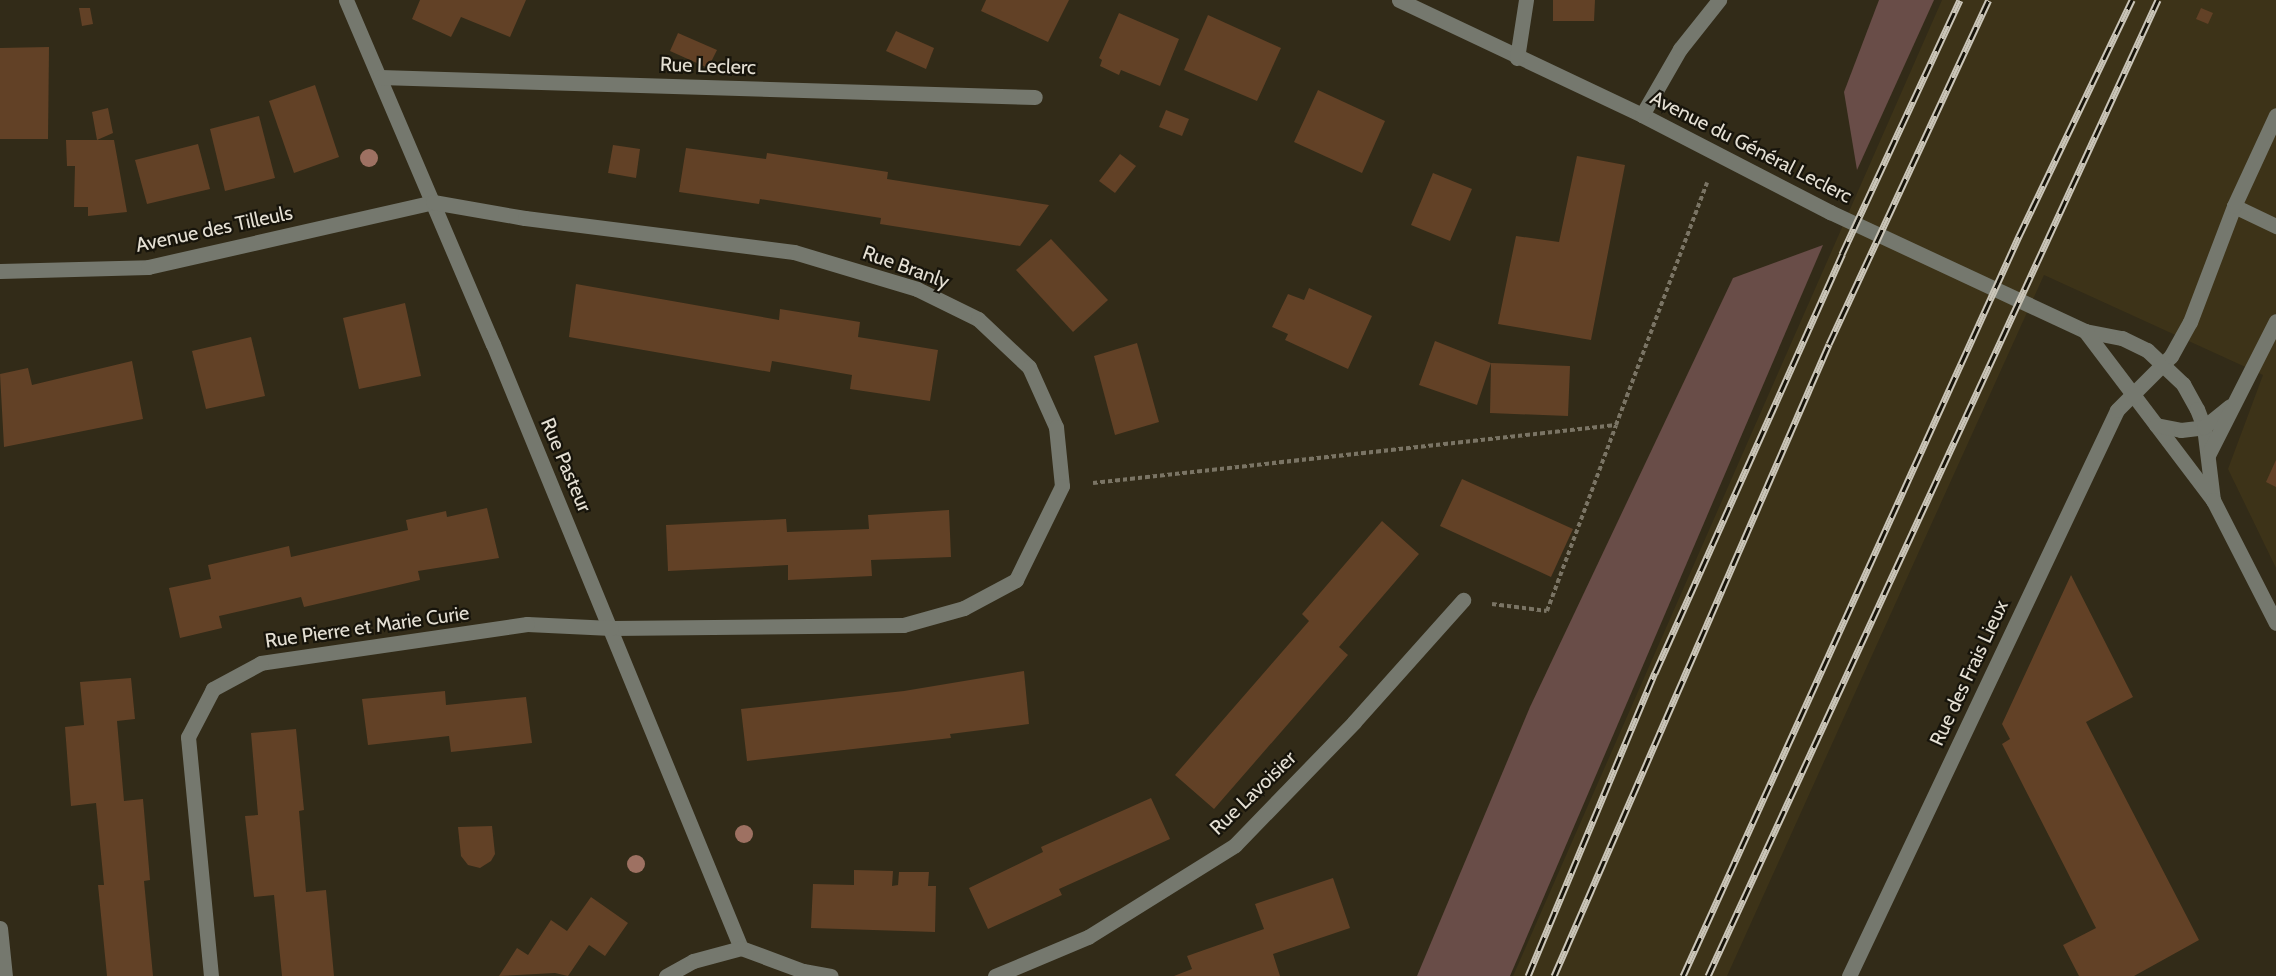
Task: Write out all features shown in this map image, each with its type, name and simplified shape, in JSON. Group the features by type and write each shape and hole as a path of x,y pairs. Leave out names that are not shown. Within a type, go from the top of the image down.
{"street":[{"name":"Rue Pasteur","path":"346,0 434,202 741,948"},
{"name":"Avenue du Général Leclerc","path":"1399,0 1517,58 1642,115 1830,212 2085,331"},
{"path":"1517,58 1526,0"},
{"path":"1642,115 1680,49 1719,0"},
{"name":"Rue Leclerc","path":"380,77 1035,97"},
{"name":"Rue des Frais Lieux","path":"1849,976 2117,410 2180,345 2234,206 2276,115"},
{"name":"Avenue des Tilleuls","path":"0,271 147,267 434,202"},
{"name":"Rue Branly","path":"434,202 525,218 794,252 916,289 978,320 1029,368 1056,427 1062,486"},
{"path":"2234,206 2276,226"},
{"path":"2207,456 2276,321"},
{"path":"2085,331 2122,338 2163,363 2183,384 2204,427 2213,500"},
{"path":"2085,331 2213,500 2276,623"},
{"path":"2156,425 2181,430 2204,427 2237,400"},
{"path":"611,628 903,625 964,608 1016,580 1062,486"},
{"name":"Rue Lavoisier","path":"995,976 1032,970 1235,845 1354,722 1463,600"},
{"name":"Rue Pierre et Marie Curie","path":"210,976 189,738 213,690 261,663 527,624 611,628"},
{"path":"0,928 5,976"},
{"path":"666,976 693,961 741,948 803,971 831,976"}],"path":[{"path":"1463,600 1547,611 1720,155"},
{"path":"1062,486 1616,425"}],"shaded area":[{"path":"1879,0 1934,0 1857,170 1844,92"},
{"path":"1942,0 2276,0 2276,568 2228,469 2263,375 2044,275 1727,976 1513,976"},
{"path":"1823,245 1510,976 1417,976 1530,707 1733,278"}],"building":[{"path":"420,0 526,0 510,37 461,17 451,37 412,19"},
{"path":"986,0 1069,0 1048,42 981,11"},
{"path":"1553,0 1595,0 1594,21 1553,21"},
{"path":"79,8 90,8 93,24 82,26"},
{"path":"2201,8 2213,13 2208,24 2196,19"},
{"path":"1119,13 1179,39 1160,86 1121,70 1119,75 1100,66 1102,60 1099,58"},
{"path":"1208,15 1281,48 1257,101 1184,70"},
{"path":"896,31 934,48 926,69 886,51"},
{"path":"678,33 717,50 708,68 670,51"},
{"path":"49,47 48,139 0,139 0,48"},
{"path":"315,85 339,157 294,173 269,101"},
{"path":"1318,90 1385,121 1362,173 1294,142"},
{"path":"108,108 113,133 97,140 92,112"},
{"path":"1166,110 1189,119 1182,136 1159,127"},
{"path":"259,116 275,178 225,191 210,129"},
{"path":"66,140 114,140 127,212 88,216 88,207 74,207 75,166 67,166"},
{"path":"198,144 210,189 147,204 135,160"},
{"path":"613,145 640,149 636,178 608,173"},
{"path":"686,148 766,159 767,153 806,159 888,172 887,179 1049,205 1020,246 880,224 881,218 760,199 759,204 679,192"},
{"path":"1120,154 1136,166 1115,193 1099,181"},
{"path":"1577,156 1625,165 1591,340 1498,324 1516,236 1559,242"},
{"path":"1433,173 1472,189 1450,241 1411,225"},
{"path":"1051,239 1108,300 1073,332 1016,270"},
{"path":"576,284 779,320 780,309 860,322 858,337 938,350 930,401 850,389 852,375 772,361 770,372 569,337"},
{"path":"1309,288 1372,316 1348,369 1285,340 1288,334 1272,327 1288,294 1304,300"},
{"path":"405,303 421,376 359,389 343,318"},
{"path":"251,337 265,396 206,409 192,351"},
{"path":"1435,341 1491,363 1477,405 1419,385"},
{"path":"1137,343 1159,422 1115,435 1094,356"},
{"path":"132,361 143,419 4,447 0,374 28,368 32,385"},
{"path":"1491,363 1570,366 1568,416 1490,413"},
{"path":"2276,460 2276,487 2266,482"},
{"path":"1462,479 1573,529 1551,577 1440,526"},
{"path":"487,508 499,558 418,571 420,580 304,607 301,597 219,616 222,628 180,638 169,588 211,579 208,565 289,546 291,557 408,530 406,520 446,511 447,517"},
{"path":"949,510 951,557 871,560 872,576 788,580 788,565 668,571 666,525 786,519 787,532 869,529 868,515"},
{"path":"1382,521 1419,554 1339,647 1348,655 1214,809 1175,775 1309,621 1302,614"},
{"path":"2071,575 2133,697 2086,722 2199,940 2134,976 2079,976 2063,945 2096,928 2002,744 2010,739 2002,724"},
{"path":"1024,671 1029,724 950,734 951,738 747,761 741,709 904,691"},
{"path":"131,678 135,719 117,721 124,801 143,799 150,880 144,881 153,976 107,976 98,885 104,885 96,803 71,806 65,727 84,725 80,682"},
{"path":"445,691 446,705 526,697 532,743 451,752 449,736 368,745 362,699"},
{"path":"296,729 304,810 299,811 306,892 326,890 334,976 282,976 274,895 254,897 245,816 258,815 251,733"},
{"path":"1151,798 1170,839 1059,889 1062,895 988,929 969,888 1043,852 1041,847"},
{"path":"492,826 495,854 491,861 480,868 468,865 461,856 458,827"},
{"path":"854,870 893,871 892,886 898,885 899,872 929,872 928,886 936,886 935,932 811,928 813,884 854,885"},
{"path":"1333,878 1350,928 1273,954 1280,976 1174,976 1192,969 1187,956 1264,929 1255,904"},
{"path":"591,897 628,923 605,956 589,945 568,976 555,973 499,976 517,948 528,955 551,920 567,931"}],"railway":[{"path":"1528,976 1655,673 1842,254 1960,0"},
{"path":"1554,976 1829,344 1989,0"},
{"path":"1683,976 2019,236 2132,0"},
{"path":"1708,976 2158,0"}]}
